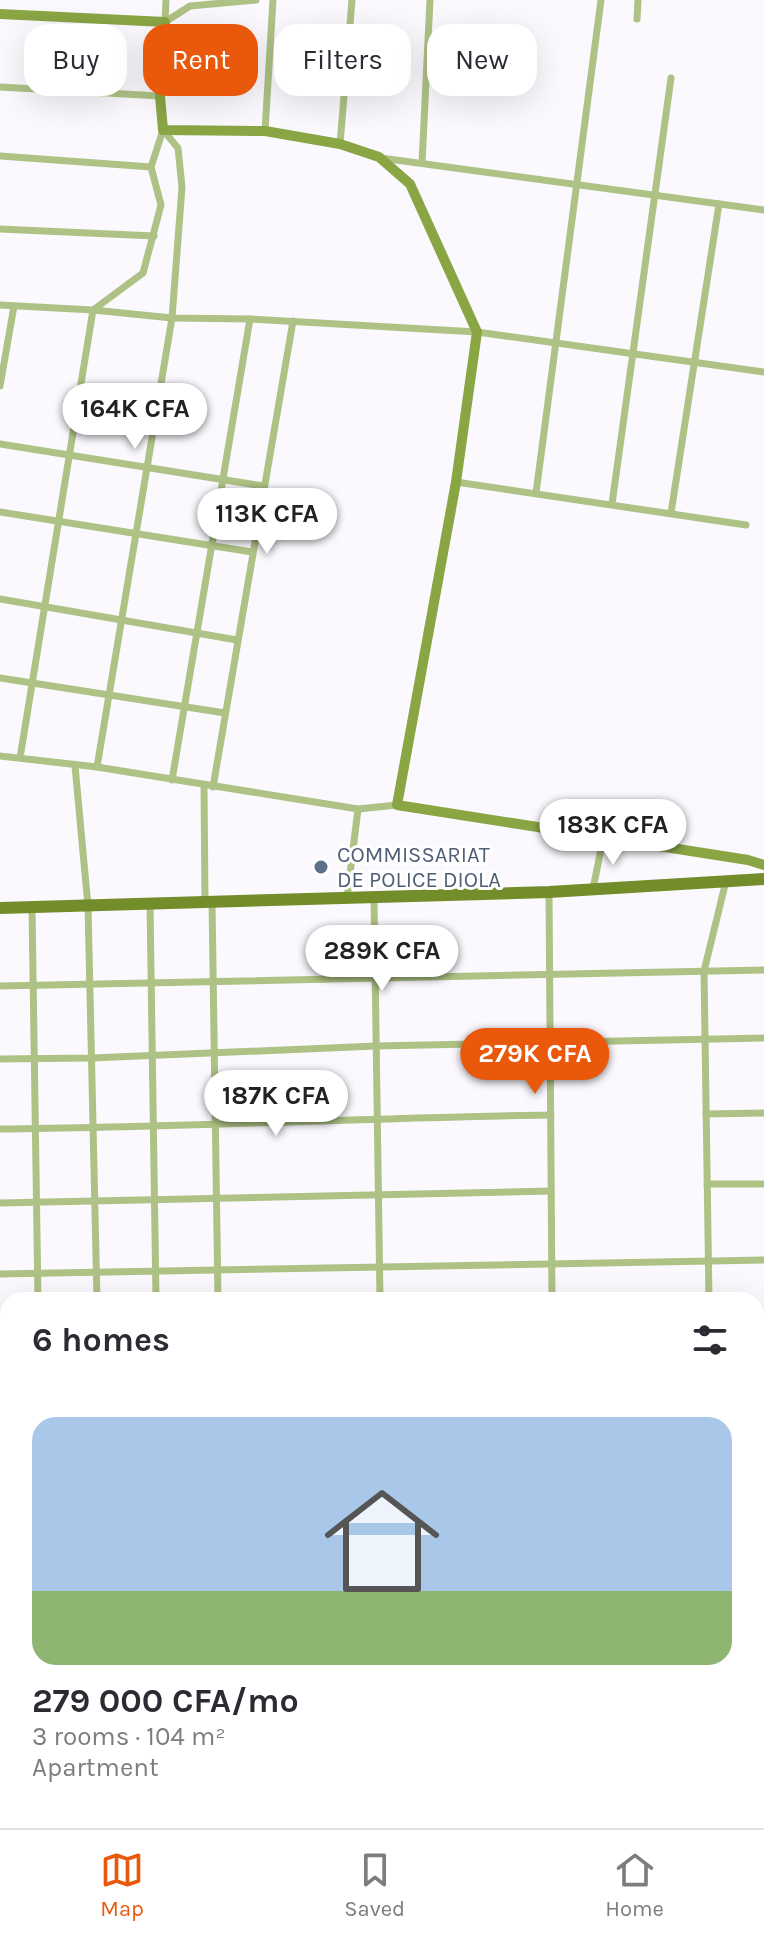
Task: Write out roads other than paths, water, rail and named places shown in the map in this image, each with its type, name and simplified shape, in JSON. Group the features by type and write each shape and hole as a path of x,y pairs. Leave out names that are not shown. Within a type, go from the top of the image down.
{"main road":[{"path":"0,908 549,892 764,879"}],"street":[{"path":"165,22 166,0"},
{"path":"0,14 165,22 190,6 256,0"},
{"path":"265,131 273,0"},
{"path":"340,144 352,0"},
{"path":"422,163 430,0"},
{"path":"536,493 601,0"},
{"path":"637,19 638,0"},
{"path":"612,504 671,78"},
{"path":"0,87 143,95"},
{"path":"20,758 93,310 143,273 161,205 151,167 163,130 160,96"},
{"path":"163,130 265,131 340,144 379,157 764,210"},
{"path":"97,767 172,318 182,187 178,148 163,130"},
{"path":"0,156 151,167"},
{"path":"379,157 410,184 477,332 456,482 397,805"},
{"path":"671,513 719,204"},
{"path":"0,229 154,236"},
{"path":"0,305 172,318 250,319 477,332 764,372"},
{"path":"0,386 14,306"},
{"path":"172,780 250,319"},
{"path":"218,1292 217,1124 208,902 208,786 225,713 293,321"},
{"path":"0,444 263,486"},
{"path":"456,482 746,525"},
{"path":"0,512 252,552"},
{"path":"0,599 237,640"},
{"path":"0,678 225,713"},
{"path":"0,766 0,756 97,767 358,809 397,805 764,865"},
{"path":"75,766 88,906 97,1292"},
{"path":"347,898 358,809"},
{"path":"593,889 603,839"},
{"path":"709,1292 704,971 726,881"},
{"path":"549,892 552,1292"},
{"path":"374,898 380,1292"},
{"path":"150,904 156,1292"},
{"path":"32,909 38,1292"},
{"path":"0,986 764,970"},
{"path":"0,1059 376,1046 764,1038"},
{"path":"706,1114 764,1113"},
{"path":"0,1129 154,1128 377,1118 551,1115"},
{"path":"707,1184 764,1184"},
{"path":"0,1203 551,1191"},
{"path":"0,1274 764,1260"}],"place":[{"name":"COMMISSARIAT DE POLICE DIOLA","path":"321,867"}]}
